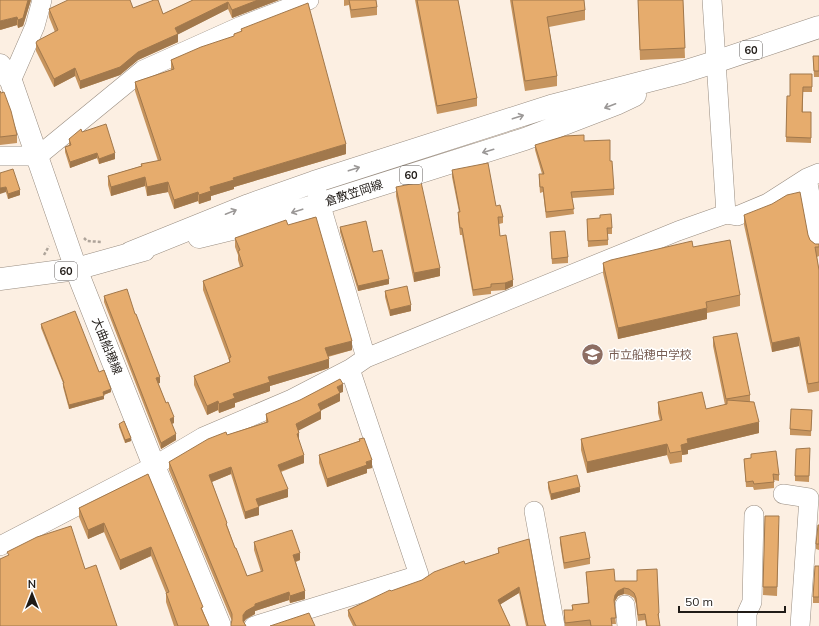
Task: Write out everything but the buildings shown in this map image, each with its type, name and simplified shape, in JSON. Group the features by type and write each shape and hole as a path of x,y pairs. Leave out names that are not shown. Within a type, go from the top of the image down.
{"main road":[{"name":"倉敷笠岡線","path":"130,253 249,205 314,182 551,106 684,72 819,27"},
{"name":"倉敷笠岡線","path":"0,279 76,269 130,253 269,220 525,139 616,104 684,72"},
{"name":"大曲船穂線","path":"5,73 38,156 76,269 154,466 220,626"}],"street":[{"path":"5,73 35,26 42,0"},
{"path":"0,156 38,156 142,70 241,26 309,0"},
{"path":"712,0 726,214"},
{"path":"0,546 154,466 203,437 292,399 350,369 366,358 678,231 726,214 737,216 762,206 813,176 819,243"},
{"path":"314,182 366,358"},
{"path":"254,626 419,575 350,369"},
{"path":"783,494 809,498 800,626"},
{"path":"534,510 555,626"},
{"path":"747,626 747,613 752,602 754,515"},
{"path":"625,605 627,626"}],"place":[{"name":"市立船穂中学校","path":"593,355"}]}
